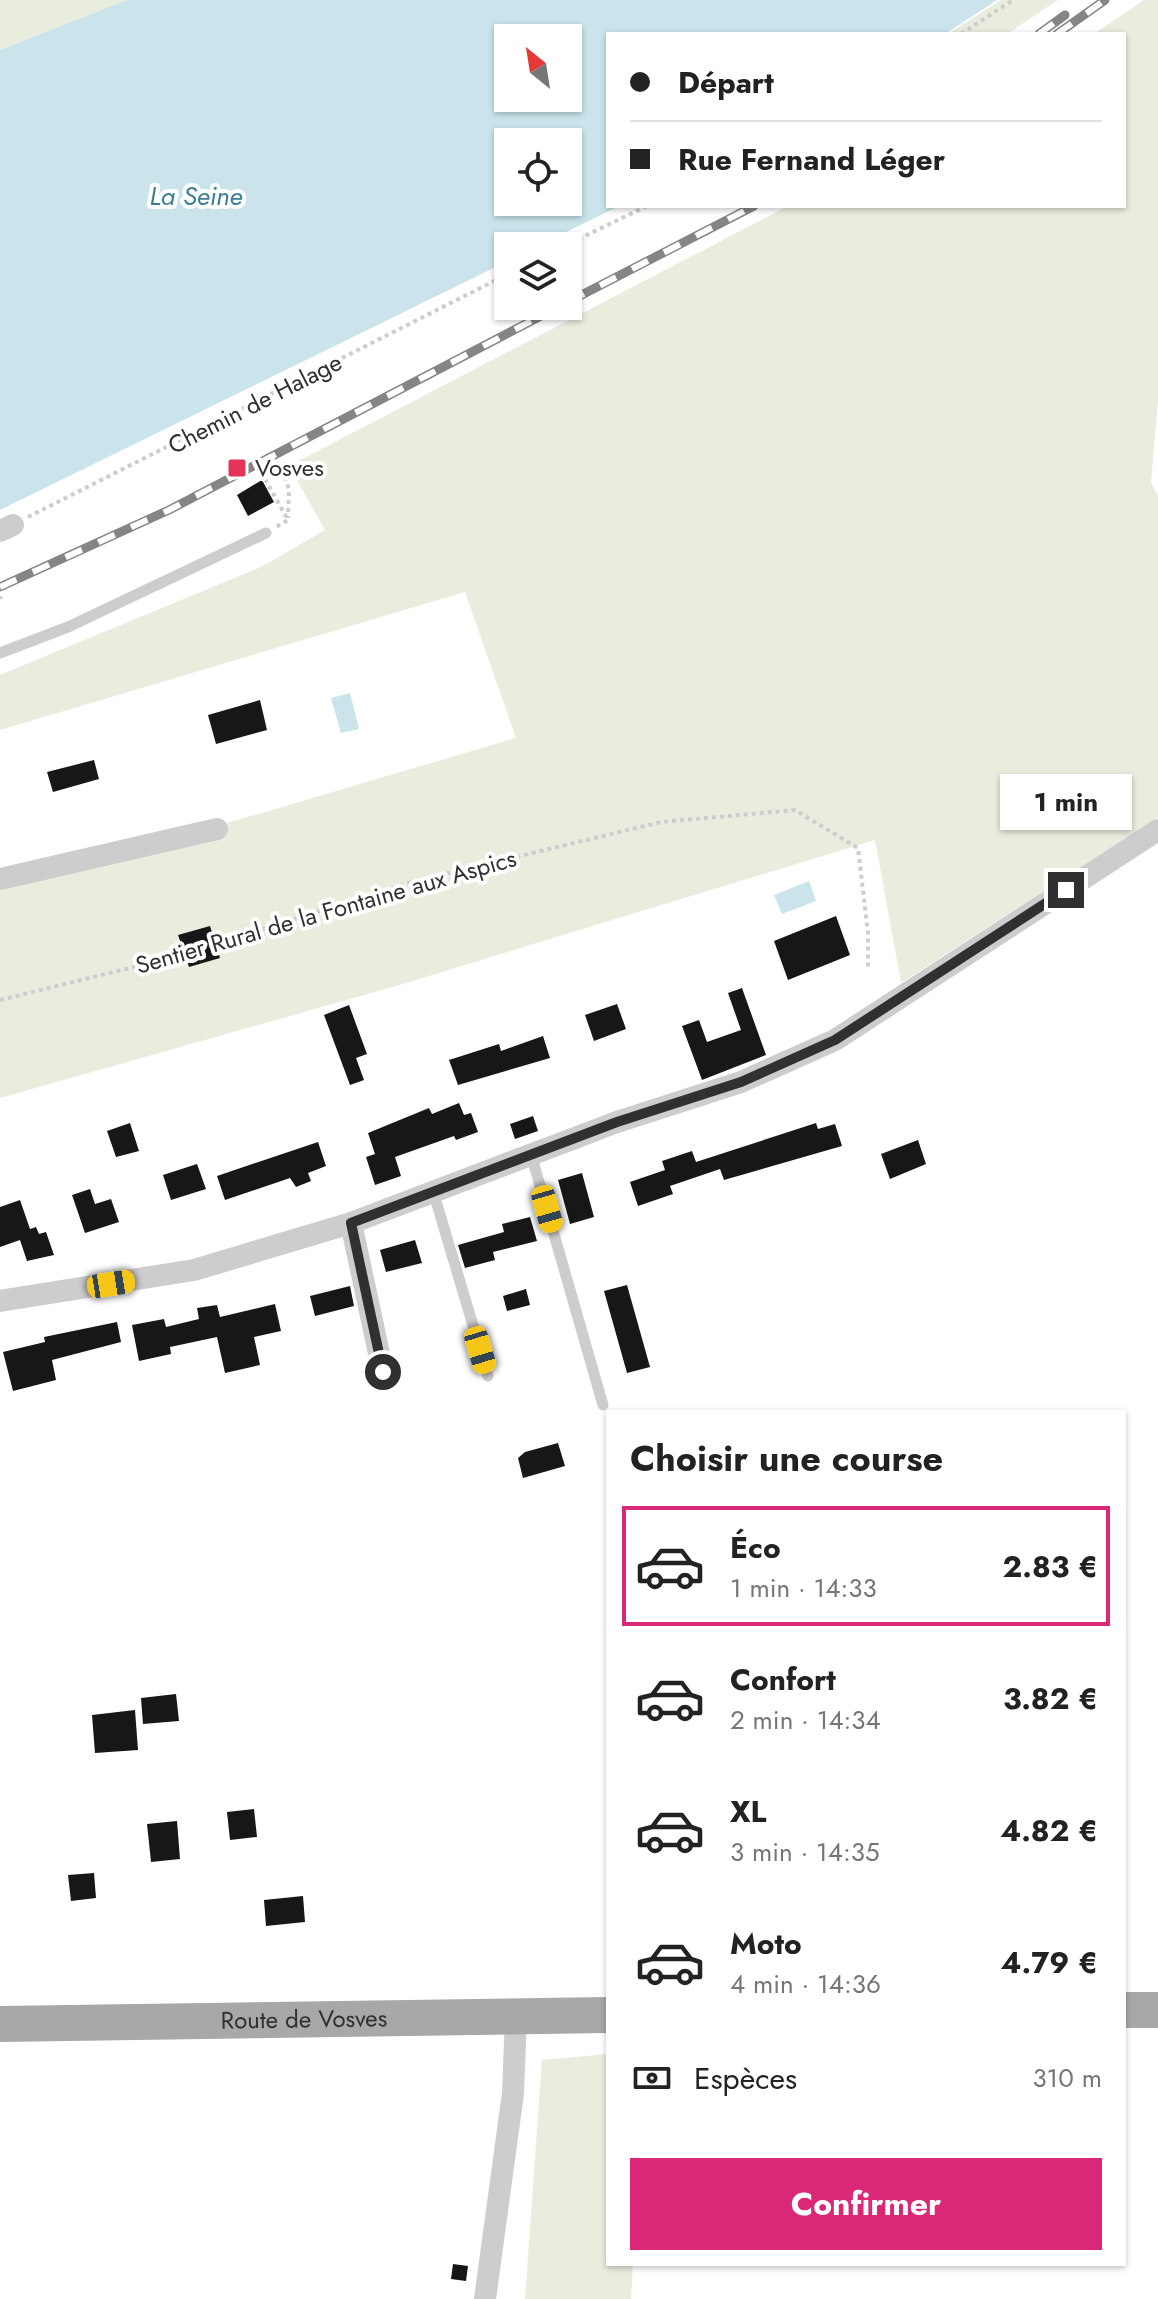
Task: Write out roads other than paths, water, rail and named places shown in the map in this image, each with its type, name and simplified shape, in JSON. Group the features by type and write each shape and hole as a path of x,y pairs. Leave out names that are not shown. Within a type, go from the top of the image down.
{"main road":[{"path":"1126,2010 1158,2010"},
{"name":"Route de Vosves","path":"0,2024 606,2015"}],"street":[{"path":"0,879 217,829"},
{"path":"0,1301 194,1270 351,1223 531,1153 741,1082 835,1040 1158,830"},
{"path":"351,1223 383,1372"},
{"path":"485,2299 513,2093 516,2017"}],"lane":[{"path":"0,653 68,627 266,533"},
{"path":"531,1153 603,1405"},
{"path":"433,1191 488,1376"}],"water":[{"name":"La Seine","path":"127,0 997,0 948,32 606,32 606,208 615,208 566,232 494,232 494,268 0,510 0,50"},
{"path":"350,693 359,729 341,733 331,698"},
{"path":"809,881 816,901 782,914 774,895"}],"railway":[{"path":"1060,32 1105,0"},
{"path":"1042,32 1065,15"},
{"path":"582,295 750,208"},
{"path":"0,587 169,510 533,320"}],"place":[{"name":"Vosves","path":"237,468"}]}
